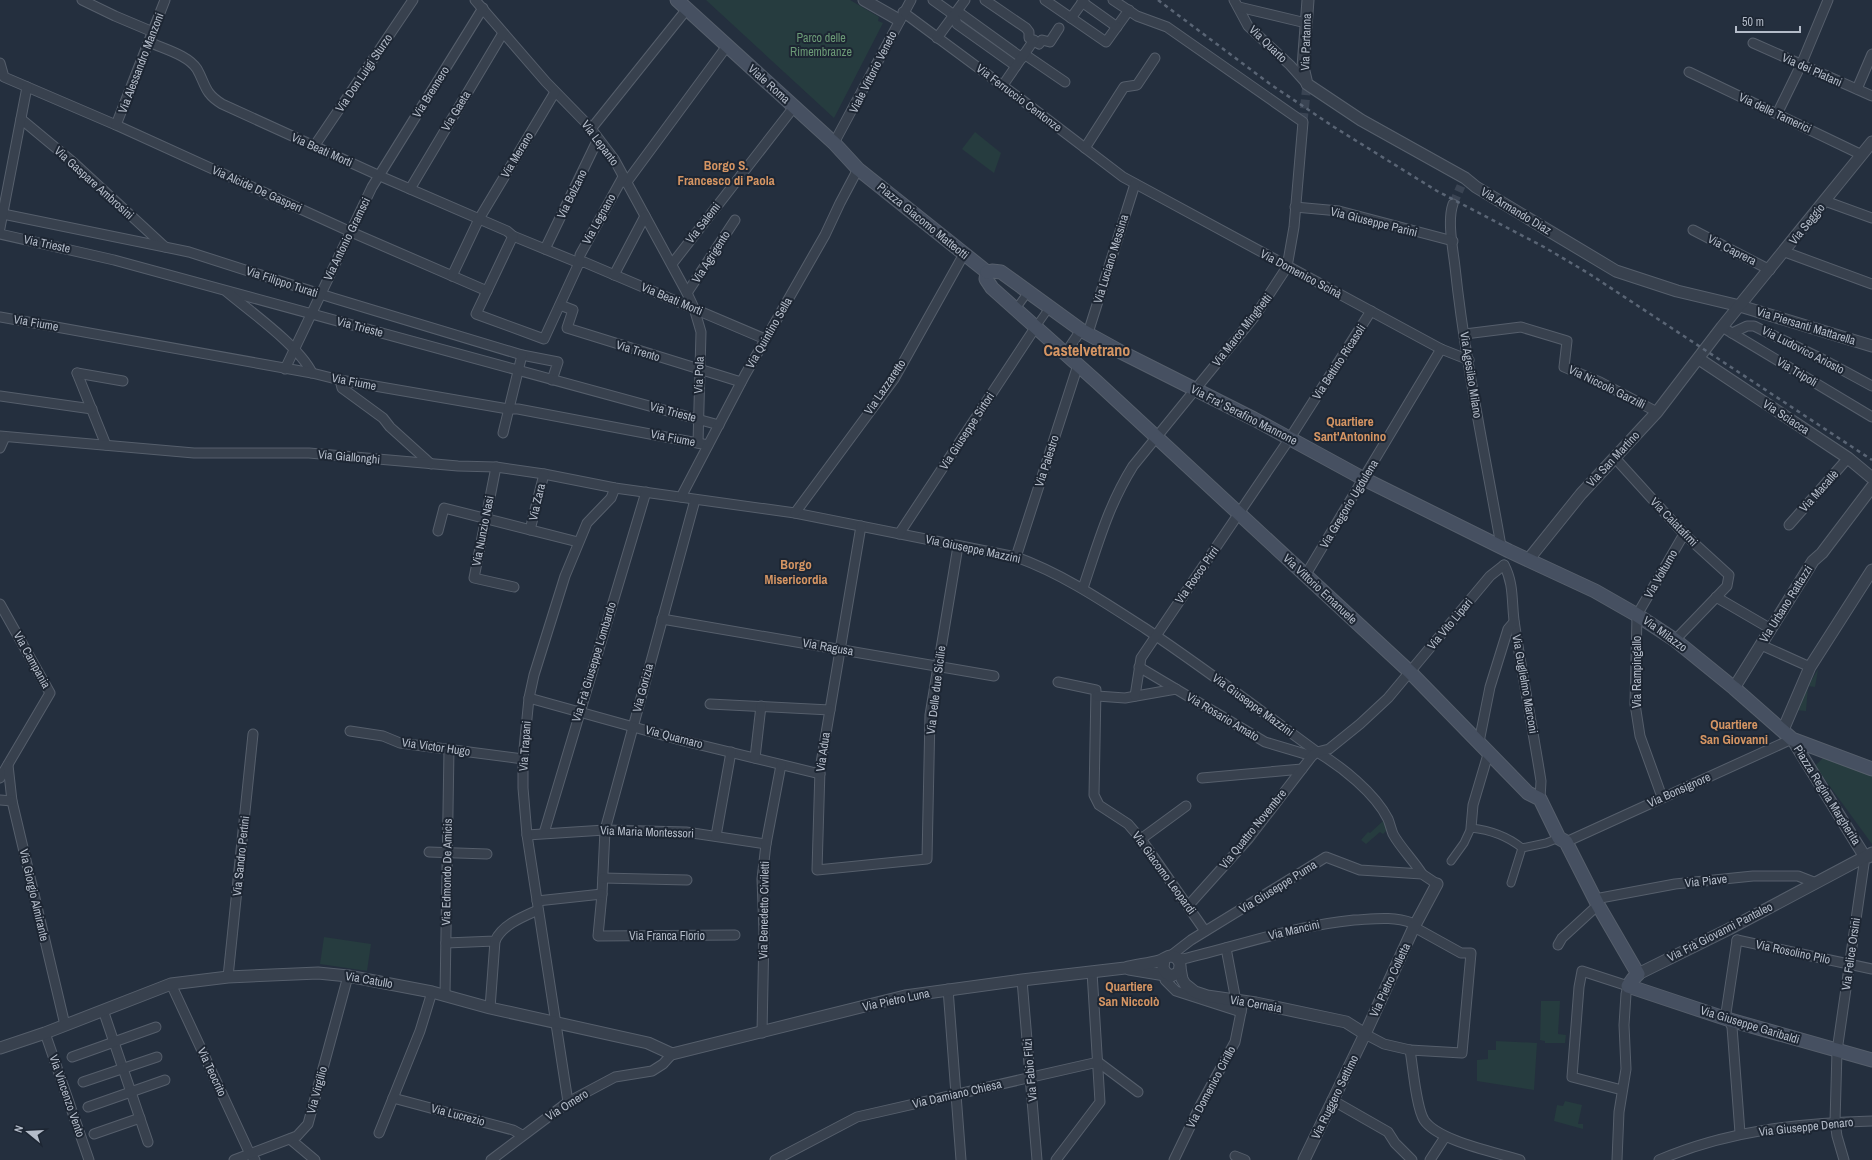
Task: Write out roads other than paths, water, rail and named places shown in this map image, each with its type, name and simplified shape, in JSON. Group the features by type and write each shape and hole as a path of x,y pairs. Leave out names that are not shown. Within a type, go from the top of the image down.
{"main road":[{"name":"Viale Roma","path":"677,0 834,143 858,170"},
{"name":"Piazza Giacomo Matteotti","path":"858,170 987,272 1001,272 1049,308 1085,332 1121,352"},
{"path":"987,272 986,279 988,284 1015,310 1078,365"},
{"name":"Via Fra' Serafino Mannone","path":"1121,352 1290,438 1364,479 1511,551"},
{"name":"Via Vittorio Emanuele","path":"1078,365 1410,672 1528,793 1540,799"},
{"name":"Via Milazzo","path":"1511,551 1581,583 1638,615 1675,640 1787,734"},
{"name":"Piazza Regina Margherita","path":"1787,734 1872,769"},
{"path":"1540,799 1638,974 1632,979 1628,986"},
{"name":"Via Giuseppe Garibaldi","path":"1628,986 1730,1020 1872,1060"}],"street":[{"path":"82,0 153,32"},
{"name":"Via Alessandro Manzoni","path":"116,126 165,0"},
{"name":"Via Don Luigi Sturzo","path":"315,145 413,0"},
{"name":"Via Lepanto","path":"475,0 502,33 555,92 591,129 614,159 624,180 672,264 694,308"},
{"path":"864,0 901,16"},
{"name":"Viale Vittorio Veneto","path":"834,143 850,116 901,16 911,0"},
{"path":"933,0 954,15 957,24 1016,66"},
{"path":"937,38 965,0"},
{"path":"985,0 1026,28 1029,32 1030,38 1039,44 1042,40 1050,42 1059,28"},
{"path":"1045,0 1106,42 1128,10 1113,0"},
{"name":"Via Partanna","path":"1307,84 1303,67 1308,0"},
{"path":"1777,114 1801,65 1828,0"},
{"path":"1071,18 1083,1 1117,27"},
{"path":"1236,3 1306,23"},
{"name":"Via Quarto","path":"1236,3 1248,26 1307,84"},
{"name":"Via Brennero","path":"380,176 483,8"},
{"path":"591,129 687,9"},
{"name":"Via Marco Minghetti","path":"1083,588 1107,514 1118,490 1133,466 1194,389 1255,316 1287,267 1295,207 1303,122 1167,27 1137,16 1128,10"},
{"path":"954,15 961,14 1023,56 1065,82"},
{"name":"Via Ferruccio Centonze","path":"901,16 937,38 1002,85 1123,177 1135,184"},
{"name":"Via Gaeta","path":"410,189 502,33"},
{"path":"1002,85 1034,40"},
{"name":"Via Beati Morti","path":"149,42 188,60 197,69 205,88 214,99 274,128 507,231 513,236 579,263 584,262 765,339"},
{"name":"Via dei Platani","path":"1753,43 1872,96"},
{"name":"Via Legnano","path":"487,291 476,314 544,339 579,263 580,255 624,180 727,46"},
{"path":"1856,89 1872,54"},
{"path":"1085,148 1124,87 1137,85 1155,58"},
{"name":"Via Alcide De Gasperi","path":"0,63 4,77 487,291"},
{"name":"Via delle Tamerici","path":"1689,72 1862,154"},
{"name":"Via Armando Diaz","path":"1307,84 1360,120 1463,182 1476,187 1616,271 1678,291 1740,306"},
{"path":"0,228 27,87"},
{"name":"Via Merano","path":"452,276 478,219 555,92"},
{"name":"Via Salemi","path":"672,264 794,107"},
{"name":"Via Gaspare Ambrosini","path":"21,119 74,163 166,248"},
{"name":"Via Bolzano","path":"545,249 598,138"},
{"name":"Via Seggio","path":"1727,330 1740,306 1872,142"},
{"name":"Via Quintino Sella","path":"682,497 741,382 825,235 858,170"},
{"name":"Via Antonio Gramsci","path":"285,369 372,187 380,176"},
{"name":"Via Domenico Scinà","path":"1135,184 1441,349 1468,360"},
{"name":"Via Luciano Messina","path":"1085,332 1135,184"},
{"path":"1825,201 1872,218"},
{"name":"Via Agesilao Milano","path":"1453,204 1451,209 1453,241 1458,291 1468,360 1511,551"},
{"name":"Via Giuseppe Parini","path":"1295,207 1339,211 1453,241"},
{"name":"Via Filippo Turati","path":"3,214 189,252 522,355 558,362 552,380"},
{"path":"614,275 645,216"},
{"name":"Via Agrigento","path":"687,293 735,220"},
{"name":"Via Caprera","path":"1693,230 1770,270"},
{"name":"Via Trieste","path":"0,234 114,260 719,425"},
{"path":"487,291 513,236"},
{"path":"1785,252 1872,284"},
{"name":"Via Lazzaretto","path":"796,513 894,379 964,254"},
{"path":"223,289 295,349 308,365 312,373"},
{"path":"1015,310 1028,292"},
{"name":"Via Trento","path":"560,304 573,310 567,328 741,382"},
{"name":"Via Piersanti Mattarella","path":"1740,306 1872,346"},
{"name":"Via Pola","path":"694,308 701,332 698,443"},
{"path":"1035,328 1049,308"},
{"name":"Via Bettino Ricasoli","path":"1239,514 1372,311"},
{"name":"Via Fiume","path":"0,317 312,373 340,380 508,409 526,410 708,445"},
{"name":"Via Ludovico Ariosto","path":"1727,330 1754,326 1824,360 1872,386"},
{"name":"Via Niccolò Garzilli","path":"1465,334 1521,327 1567,341 1564,366 1600,382 1657,412"},
{"name":"Via Giuseppe Sirtori","path":"899,534 1035,328"},
{"name":"Via San Martino","path":"1511,551 1581,494 1657,412 1699,359 1727,330"},
{"name":"Via Tripoli","path":"1727,330 1872,417"},
{"path":"1065,354 1085,332"},
{"name":"Via Gregorio Ugdulena","path":"1305,576 1441,349"},
{"path":"503,433 522,355"},
{"name":"Via Sciacca","path":"1699,359 1848,458 1872,478"},
{"name":"Via Palestro","path":"1016,557 1078,365"},
{"path":"106,445 77,373 123,381"},
{"path":"340,380 342,388 383,418 390,427 431,464"},
{"path":"0,396 92,409"},
{"path":"0,448 2,436"},
{"name":"Via Giallonghi","path":"2,436 194,453 309,453 431,464 496,467 544,474 615,488 695,500"},
{"name":"Via Calatafimi","path":"1615,458 1684,534 1729,575 1728,586 1716,597"},
{"name":"Via Macallè","path":"1789,524 1848,458"},
{"name":"Via Nunzio Nasi","path":"496,467 474,578 514,587"},
{"name":"Via Zara","path":"530,530 544,474"},
{"name":"Via Urbano Rattazzi","path":"1734,688 1813,561 1822,553 1872,487"},
{"name":"Via Trapani","path":"568,1102 527,835 523,788 523,759 529,698 550,620 586,523 611,498 615,488"},
{"name":"Via Frà Giuseppe Lombardo","path":"544,833 646,492"},
{"name":"Via Giuseppe Mazzini","path":"695,500 796,513 1016,557 1038,565 1083,588 1231,688 1314,754"},
{"name":"Via Gorizia","path":"598,936 603,878 604,830 695,500"},
{"path":"438,531 444,508 578,542"},
{"name":"Via Rocco Pirri","path":"1135,696 1141,658 1239,514"},
{"name":"Via Adua","path":"861,526 820,774 817,870 927,859"},
{"name":"Via Volturno","path":"1638,615 1684,534"},
{"name":"Via Delle due Sicilie","path":"927,859 930,715 958,546"},
{"path":"1504,565 1511,551"},
{"name":"Via Vito Lipari","path":"1314,754 1329,749 1360,724 1388,698 1490,576 1504,565"},
{"name":"Via Guglielmo Marconi","path":"1504,565 1510,576 1512,586 1514,622 1541,781 1540,799"},
{"path":"1787,734 1810,667 1872,570"},
{"path":"1675,640 1716,597 1771,629"},
{"name":"Via Campania","path":"0,606 50,693 0,778"},
{"name":"Via Rampingallo","path":"1638,615 1636,704 1640,736 1662,798"},
{"name":"Via Ragusa","path":"662,619 994,676"},
{"path":"1479,742 1490,687 1508,629 1514,622"},
{"path":"1761,645 1810,667"},
{"name":"Via Rosario Amato","path":"1139,667 1266,742 1314,754"},
{"path":"1058,682 1096,690 1097,696 1125,698 1176,689"},
{"name":"Via Giacomo Leopardi","path":"1097,696 1094,795 1099,805 1128,824 1141,839 1205,931"},
{"name":"Via Quarnaro","path":"529,698 731,752 820,774"},
{"path":"710,704 830,710"},
{"path":"755,758 761,706"},
{"name":"Via Victor Hugo","path":"350,731 383,736 400,744 523,759"},
{"name":"Via Sandro Pertini","path":"228,977 253,734"},
{"name":"Via Bonsignore","path":"1562,840 1662,798 1787,734"},
{"name":"Piazza Regina Margherita","path":"1787,734 1870,856"},
{"name":"Via Edmondo De Amicis","path":"445,995 449,749"},
{"path":"716,836 731,752"},
{"path":"1451,861 1464,843 1471,828 1473,804 1489,752"},
{"path":"1314,754 1332,760 1364,788 1380,806 1388,819 1393,834 1422,874 1436,884"},
{"name":"Via Quattro Novembre","path":"1188,906 1249,838 1314,754"},
{"name":"Via Giorgio Almirante","path":"8,765 12,801 65,1025"},
{"name":"Via Benedetto Civiletti","path":"762,1033 764,932 762,879 766,844 781,765"},
{"path":"1202,778 1302,769"},
{"path":"0,800 12,801"},
{"path":"1141,839 1186,806"},
{"path":"1471,828 1490,830 1511,839 1522,848"},
{"name":"Via Maria Montessori","path":"527,835 604,830 686,832 766,844"},
{"path":"1522,848 1562,840"},
{"path":"1510,883 1522,848"},
{"path":"430,852 487,854"},
{"name":"Via Frà Giovanni Pantaleo","path":"1638,974 1729,929 1816,882 1870,856"},
{"name":"Via Felice Orsini","path":"1844,1160 1837,1136 1835,1122 1837,1051 1850,965 1870,856"},
{"name":"Via Giuseppe Puma","path":"1172,965 1191,940 1326,857 1360,870 1422,874"},
{"name":"Via Piave","path":"1597,902 1674,884 1753,876 1798,876 1816,882"},
{"path":"603,878 687,880"},
{"name":"Via Pietro Colletta","path":"1366,1034 1414,927 1436,884"},
{"path":"490,1008 495,941 499,934 537,906 602,894"},
{"path":"1558,945 1562,938 1597,902"},
{"name":"Via Mancini","path":"1172,965 1282,931 1324,923 1380,918 1402,919 1412,923 1414,927 1461,954 1471,953 1462,1053 1410,1050"},
{"path":"1729,929 1737,940 1726,1013 1732,1027 1740,1134"},
{"name":"Via Franca Florio","path":"598,936 735,935"},
{"path":"1172,965 1191,940"},
{"name":"Via Rosolino Pilo","path":"1737,940 1872,969"},
{"path":"446,943 495,941"},
{"path":"1226,948 1240,1005"},
{"name":"Via Pietro Luna","path":"672,1054 762,1033 905,996 948,989 1125,968 1172,965"},
{"name":"Via Pietro Luna","path":"1125,968 1172,965"},
{"name":"Via Cernaia","path":"1172,965 1185,984 1195,992 1240,1005"},
{"name":"Via Cernaia","path":"1172,965 1168,984 1176,991 1240,1005 1346,1022 1366,1034"},
{"path":"1617,1160 1622,1090 1626,1069 1624,1025 1628,986 1582,971 1579,987 1572,1077 1622,1090"},
{"path":"1056,1160 1100,1102 1092,972"},
{"name":"Via Catullo","path":"0,1048 45,1033 170,984 228,977 318,973 348,976 432,992 490,1008 648,1043 672,1054"},
{"name":"Via Virgilio","path":"234,1160 252,1157 297,1136 308,1124 348,976"},
{"name":"Via Fabio Filzi","path":"1022,980 1037,1160"},
{"name":"Via Teocrito","path":"170,984 252,1157"},
{"path":"948,989 961,1160"},
{"path":"379,1133 420,1030 432,992"},
{"name":"Via Domenico Cirillo","path":"1174,1160 1200,1106 1235,1042 1240,1005"},
{"path":"103,1010 148,1142"},
{"path":"72,1057 156,1027"},
{"name":"Via Vincenzo Vento","path":"45,1033 89,1160"},
{"path":"1366,1034 1384,1044 1410,1050 1418,1099 1424,1119 1433,1130 1445,1137 1520,1160"},
{"name":"Via Ruggero Settimo","path":"1304,1160 1332,1100 1366,1034"},
{"name":"Via Omero","path":"491,1160 522,1135 568,1102 615,1077 652,1071 663,1064 672,1054"},
{"path":"83,1082 157,1057"},
{"path":"1098,1062 1138,1092"},
{"name":"Via Damiano Chiesa","path":"775,1160 857,1117 1098,1062"},
{"path":"88,1107 165,1080"},
{"name":"Via Lucrezio","path":"393,1098 513,1130 522,1135"},
{"path":"1332,1100 1388,1132 1400,1149 1412,1160"},
{"path":"94,1134 140,1118"},
{"name":"Via Giuseppe Denaro","path":"1659,1160 1686,1148 1740,1134 1835,1122 1872,1121"},
{"path":"1430,1160 1445,1137"},
{"path":"290,1139 316,1160"},
{"path":"1485,1160 1489,1151"},
{"path":"1235,1156 1245,1160"}],"tunnel":[{"path":"1303,122 1307,84"},
{"path":"1453,204 1461,186"}],"railway":[{"path":"1158,0 1270,84 1334,127 1437,191 1544,247 1588,273 1872,460"}],"district":[{"name":"Borgo S. Francesco di Paola","path":"726,172"},
{"name":"Castelvetrano","path":"1087,350"},
{"name":"Quartiere Sant'Antonino","path":"1350,428"},
{"name":"Borgo Misericordia","path":"796,572"},
{"name":"Quartiere San Giovanni","path":"1734,732"},
{"name":"Quartiere San Niccolò","path":"1129,994"}],"park label":[{"name":"Parco delle Rimembranze","path":"821,45"}]}
